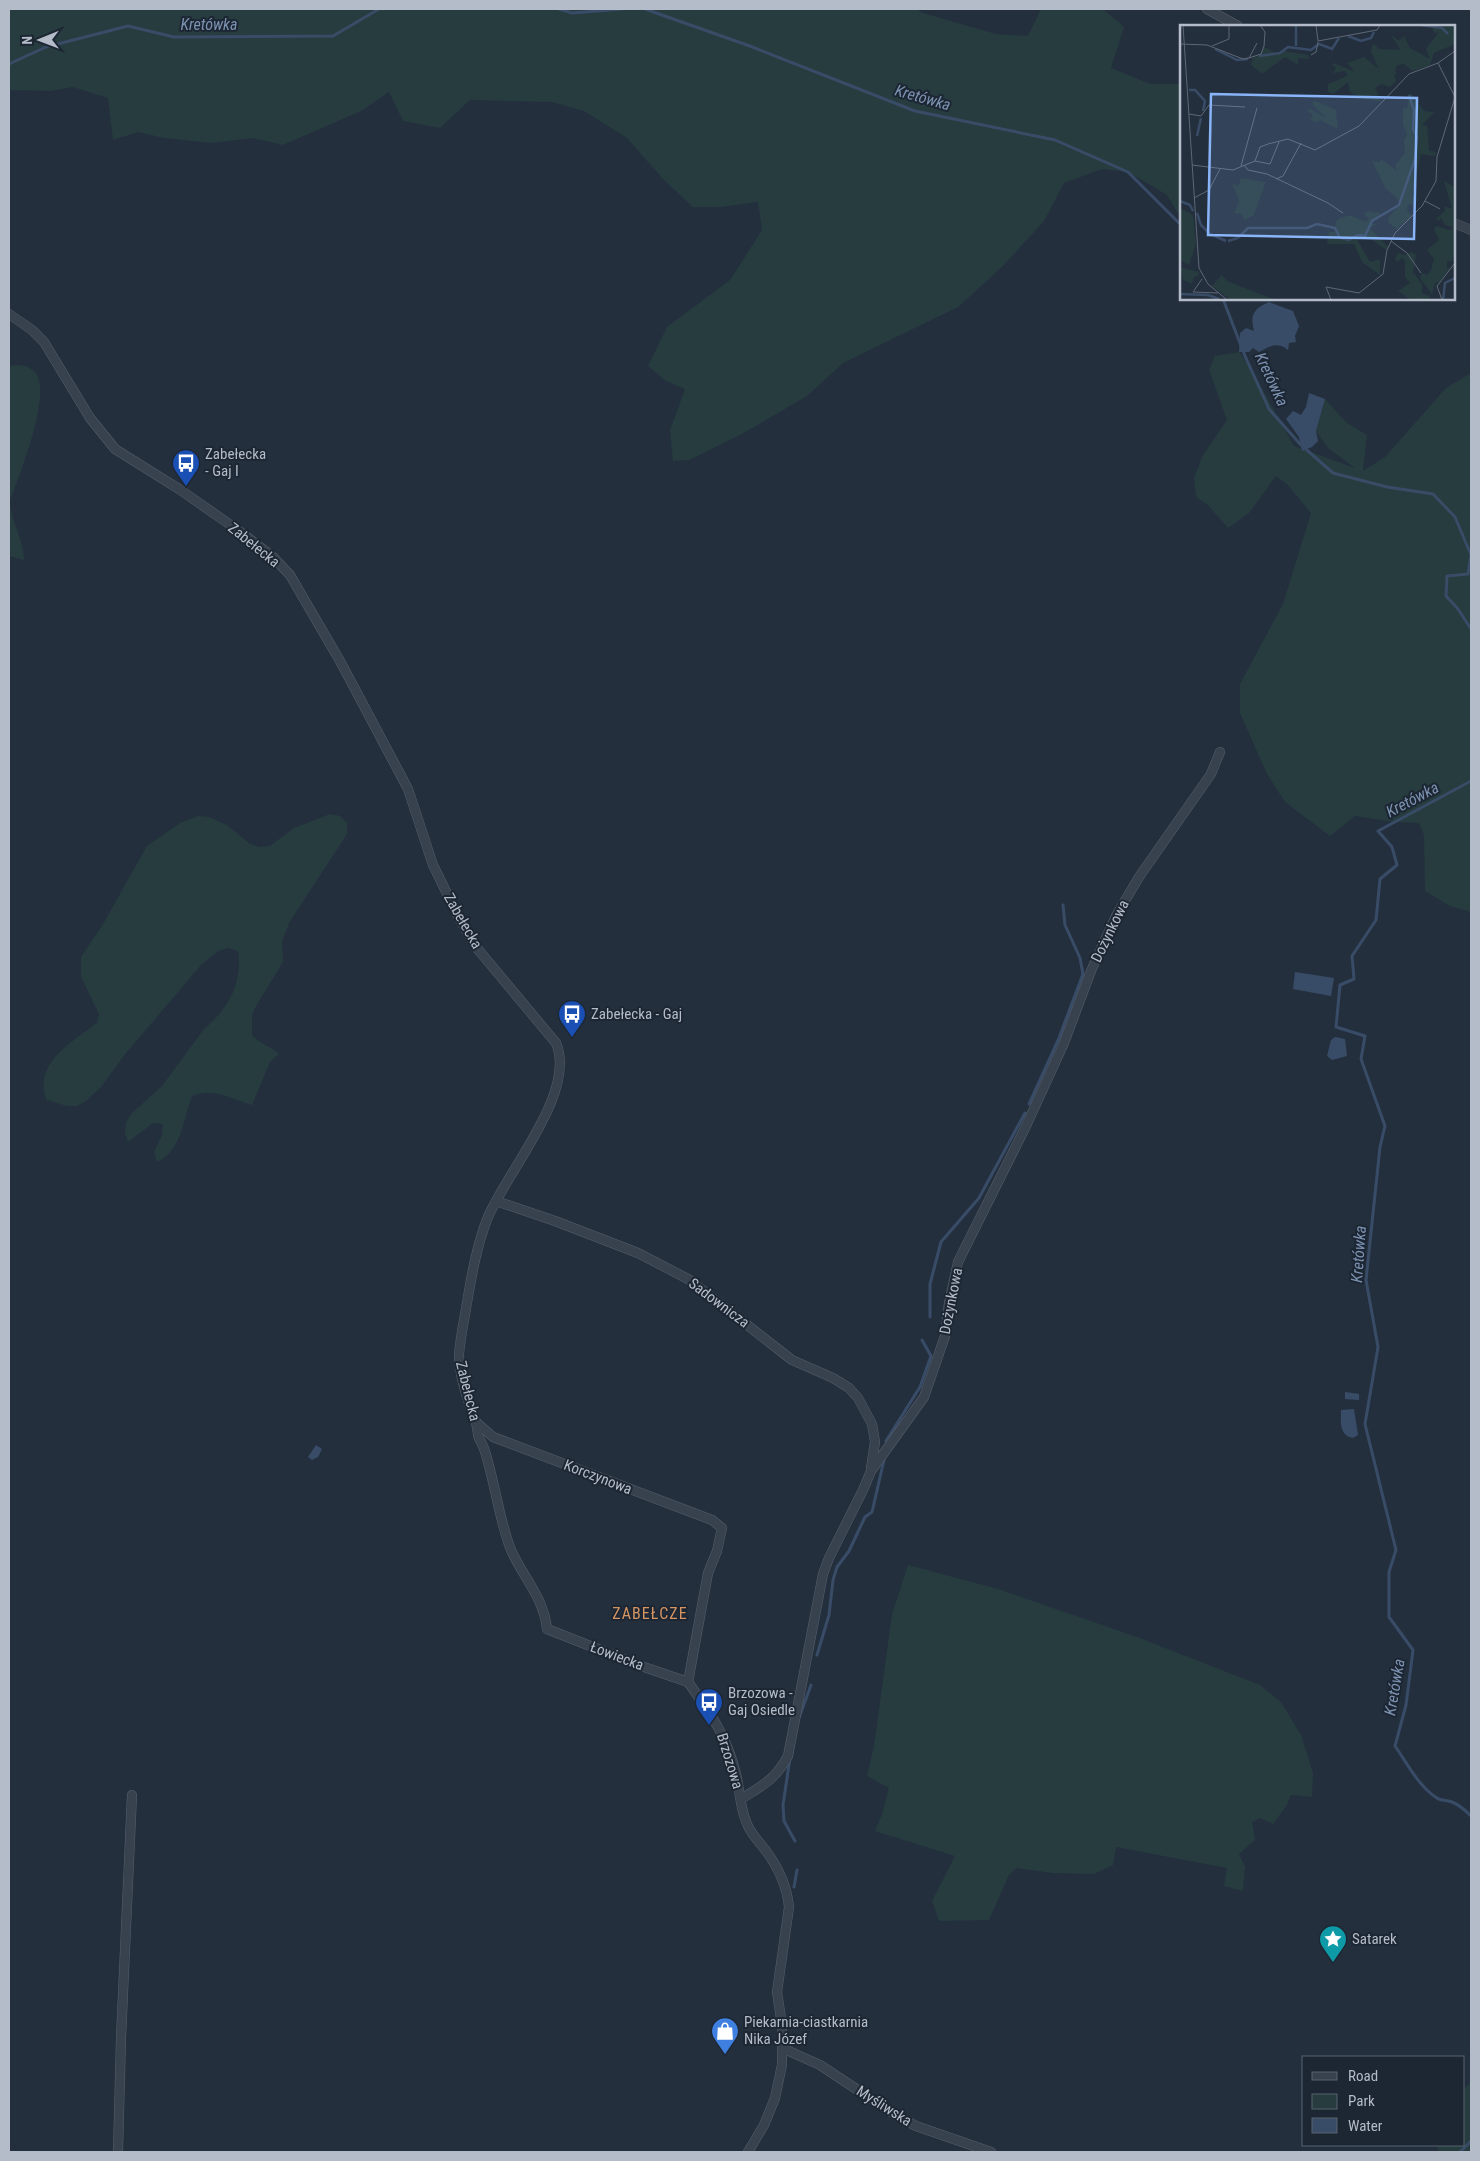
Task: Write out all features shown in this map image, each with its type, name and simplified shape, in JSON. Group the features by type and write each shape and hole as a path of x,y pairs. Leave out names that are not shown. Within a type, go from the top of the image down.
{"street":[{"path":"1206,9 1236,25"},
{"path":"1455,223 1471,230"},
{"name":"Zabełecka","path":"9,314 32,330 44,342 90,418 115,449 179,489 242,533 274,557 290,575 340,661 408,789 433,865 460,920 476,947 556,1043 561,1054 560,1071 553,1100 488,1218 476,1259 459,1355 465,1390 490,1470 509,1545 523,1574 539,1599 546,1616 547,1628"},
{"name":"Dożynkowa","path":"741,1798 762,1786 779,1773 788,1756 823,1574 829,1558 871,1471 924,1397 945,1336 949,1303 958,1262 1026,1126 1064,1043 1091,970 1116,916 1139,877 1212,774 1220,752"},
{"name":"Sadownicza","path":"496,1201 638,1253 688,1279 792,1360 833,1378 849,1388 858,1398 872,1424 875,1442 871,1471"},
{"name":"Korczynowa","path":"476,1422 493,1437 712,1520 722,1528 722,1537 708,1573 688,1682"},
{"name":"Łowiecka","path":"547,1628 641,1666 688,1682"},
{"name":"Brzozowa","path":"688,1682 718,1723 736,1772 748,1827 772,1860 788,1895 789,1907 786,1935 777,1992 782,2026 782,2048"},
{"path":"118,2152 132,1795"},
{"path":"748,2152 764,2124 774,2098 782,2065 782,2048"},
{"name":"Myśliwska","path":"782,2048 820,2065 897,2116 916,2126 991,2152"}],"green space":[{"path":"9,9 916,9 923,13 996,34 1028,36 1041,9 1103,9 1124,27 1111,68 1150,84 1178,84 1180,81 1180,216 1167,195 1128,172 1102,169 1064,183 1044,221 1003,266 958,307 843,363 807,396 742,434 689,460 673,461 670,430 685,389 666,381 648,366 667,327 730,280 762,230 758,202 721,207 693,207 663,179 627,138 584,111 552,102 470,100 440,128 403,121 389,92 361,111 283,145 253,138 212,143 164,138 138,132 113,140 108,98 73,87 51,91 9,90"},
{"path":"1239,352 1250,367 1294,446 1355,468 1328,448 1316,431 1325,399 1347,423 1367,435 1363,471 1385,457 1446,388 1471,373 1471,912 1450,906 1425,891 1424,835 1419,823 1395,822 1355,816 1330,836 1285,802 1267,774 1240,713 1240,684 1283,604 1311,513 1288,485 1276,476 1249,513 1228,528 1208,505 1196,497 1194,478 1203,455 1227,420 1209,370 1215,356"},
{"path":"9,366 27,367 36,373 40,392 36,423 10,500 24,560 9,556"},
{"path":"330,814 340,816 347,823 347,834 289,923 282,942 283,962 252,1015 252,1035 279,1054 270,1062 252,1105 215,1093 192,1096 177,1142 165,1157 157,1162 154,1152 162,1135 163,1124 153,1123 128,1142 125,1132 126,1123 131,1114 162,1086 204,1029 227,1004 236,984 239,963 238,951 228,948 218,951 202,964 126,1053 101,1087 86,1101 77,1106 67,1106 47,1100 44,1087 45,1076 50,1065 57,1055 77,1037 97,1023 99,1014 81,977 81,957 103,924 147,846 180,823 198,816 209,817 227,825 250,844 260,847 270,846 294,828"},
{"path":"908,1565 998,1589 1137,1637 1260,1685 1281,1702 1301,1735 1313,1773 1312,1797 1291,1795 1287,1805 1273,1824 1260,1818 1252,1822 1255,1840 1239,1854 1245,1867 1243,1891 1224,1886 1227,1868 1116,1847 1113,1865 1094,1874 1053,1873 1016,1868 1008,1877 989,1920 939,1921 932,1901 955,1856 875,1831 889,1788 867,1776 874,1746 892,1614"},
{"path":"1471,2082 1471,2152 1439,2152 1436,2146 1465,2146 1465,2088"}],"water":[{"path":"1269,302 1293,311 1299,326 1295,336 1296,342 1289,343 1288,350 1277,345 1259,352 1253,348 1249,352 1239,352 1240,333 1246,328 1254,331 1252,321 1254,313 1259,307"},
{"path":"1309,393 1325,399 1316,431 1318,441 1312,447 1302,451 1299,437 1286,419 1293,411 1301,415 1306,407"},
{"path":"1295,972 1334,978 1331,996 1293,989"},
{"path":"1335,1037 1345,1039 1347,1056 1332,1060 1327,1056 1331,1040"},
{"path":"1345,1392 1359,1394 1359,1400 1345,1399"},
{"path":"1354,1409 1358,1435 1353,1438 1343,1431 1341,1410"},
{"path":"316,1445 322,1449 318,1457 312,1460 308,1457"}],"waterway":[{"name":"Kretówka","path":"9,64 46,47 128,26 174,37 333,36 379,9"},
{"name":"Kretówka","path":"559,9 572,13 622,9"},
{"name":"Kretówka","path":"645,9 747,45 915,111 1055,140 1128,172 1180,224"},
{"name":"Kretówka","path":"1223,300 1245,356 1269,409 1300,444 1333,473 1387,487 1433,494 1455,517 1471,555 1468,574 1447,576 1446,596 1458,609 1471,629"},
{"name":"Kretówka","path":"1471,781 1378,831 1392,847 1397,865 1380,879 1376,920 1352,956 1354,979 1340,985 1336,1027 1365,1036 1361,1059 1385,1126 1380,1147 1366,1280 1378,1347 1365,1424 1396,1550 1389,1572 1389,1617 1413,1650 1406,1705 1395,1746 1425,1788 1439,1799 1458,1805 1471,1816"},
{"path":"1029,1104 1059,1038 1083,974 1080,958 1065,925 1063,905"},
{"path":"930,1317 930,1284 941,1242 979,1198 1025,1113"},
{"path":"886,1441 920,1387 931,1356 922,1340"},
{"path":"817,1655 829,1615 833,1580 837,1567 849,1551 865,1517 872,1512 884,1460"},
{"path":"799,1718 811,1685"},
{"path":"790,1758 783,1805 784,1821 795,1841"},
{"path":"794,1887 797,1870"},
{"name":"Kretówka","path":"1460,2152 1471,2141"}],"place":[{"name":"Zabełecka - Gaj I","path":"186,487"},
{"name":"Zabełecka - Gaj","path":"572,1038"},
{"name":"Brzozowa - Gaj Osiedle","path":"709,1726"},
{"name":"Satarek","path":"1333,1963"},
{"name":"Piekarnia-ciastkarnia Nika Józef","path":"725,2055"}],"district":[{"name":"ZABEŁCZE","path":"650,1613"}]}
